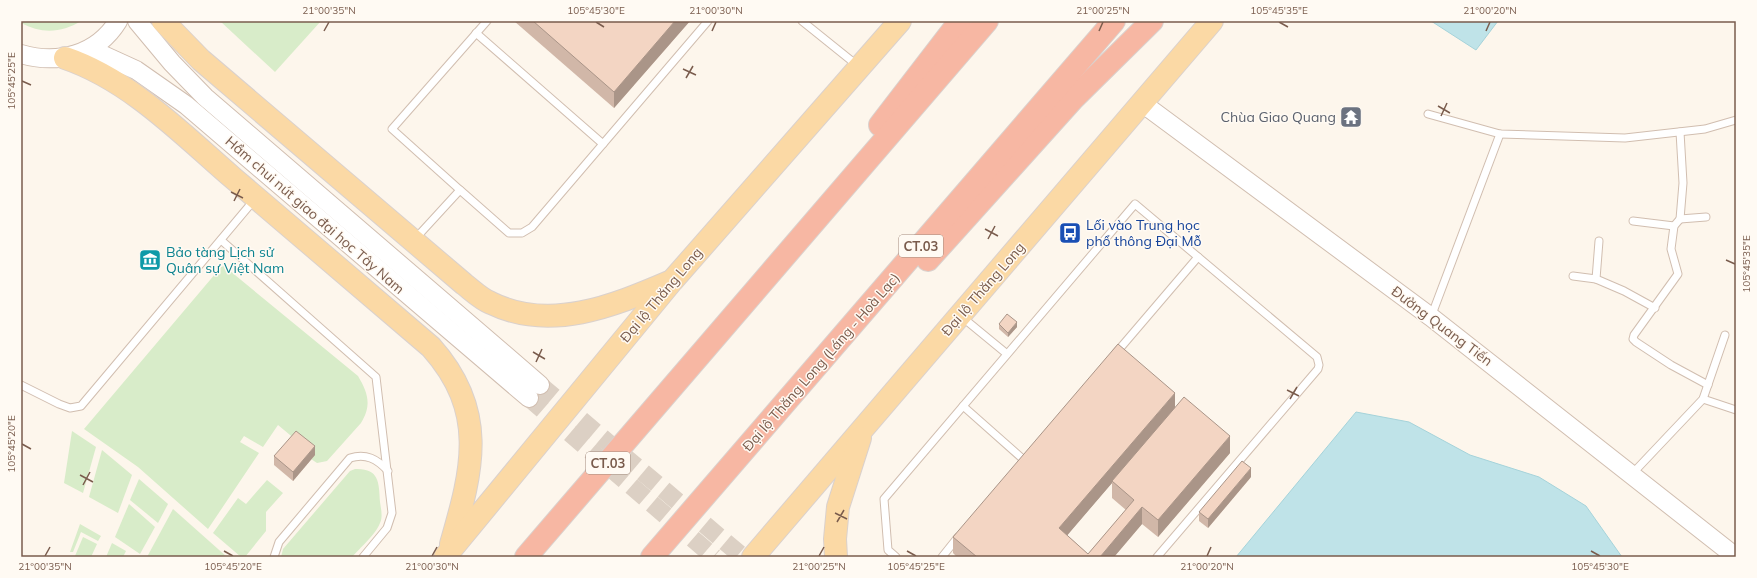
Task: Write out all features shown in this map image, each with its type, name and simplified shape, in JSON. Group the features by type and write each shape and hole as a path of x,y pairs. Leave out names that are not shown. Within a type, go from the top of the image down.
{"highway":[{"path":"689,368 752,275 875,131 960,21"},
{"name":"CT.03","path":"526,557 987,21"},
{"name":"Đại lộ Thăng Long (Láng - Hoà Lạc)","path":"652,557 1114,21"},
{"path":"727,470 863,331 1073,99 1152,21"}],"main road":[{"path":"163,21 201,60 464,284 490,303 524,315 555,316 590,312 629,299 672,281"},
{"name":"Đại lộ Thăng Long","path":"446,555 672,281 900,21"},
{"name":"Đại lộ Thăng Long","path":"753,557 1212,21"},
{"path":"65,58 104,74 132,94 431,346 453,375 463,397 469,417 471,440 470,470 464,499 446,555"},
{"path":"836,557 835,539 838,507 863,428"}],"street":[{"path":"21,54 37,59 65,58 90,48 112,31 118,21"},
{"name":"Hầm chui nút giao đại học Tây Nam","path":"90,48 136,70 186,105 535,391 204,97 158,47 137,21"},
{"name":"Đường Quang Tiến","path":"1142,103 1431,317 1736,557"}],"lane":[{"path":"487,21 392,129 509,232 522,233 532,227 708,21"},
{"path":"802,21 859,67"},
{"path":"476,33 603,144"},
{"path":"1428,114 1500,134 1625,138 1705,129 1736,120"},
{"path":"1680,132 1683,183 1680,219 1674,226 1671,249 1678,274 1655,308 1634,335 1634,341 1670,365 1708,385"},
{"path":"1431,317 1500,134"},
{"path":"413,241 460,190"},
{"path":"21,385 70,408 81,406 256,198"},
{"path":"896,557 888,550 884,499 1135,204 1317,357 1319,365 1318,369 1156,557"},
{"path":"1680,219 1706,217"},
{"path":"1633,221 1674,226"},
{"path":"221,240 376,377 392,513 388,528 363,557"},
{"path":"1596,279 1598,240"},
{"path":"1111,358 1198,257"},
{"path":"1573,276 1596,279 1624,291 1655,308"},
{"path":"960,315 1007,354"},
{"path":"1632,474 1703,398 1725,335"},
{"path":"1703,398 1736,410"},
{"path":"963,406 1024,460"},
{"path":"1019,466 1029,454"},
{"path":"274,557 279,542 350,458 359,455 368,456 380,462 388,471"},
{"path":"942,557 962,533"}],"green space":[{"path":"21,21 81,21 66,28 51,31 29,27 21,23"},
{"path":"220,21 321,21 275,72"},
{"path":"224,266 358,376 364,388 368,405 361,423 327,461 317,463 311,459 314,455 278,425 263,447 244,436 240,442 259,453 208,529 138,467 84,429 221,267"},
{"path":"72,431 96,447 83,493 64,483"},
{"path":"102,450 132,475 118,513 89,497"},
{"path":"355,469 369,471 376,478 378,483 382,513 381,521 371,536 352,557 281,557 283,549 350,471"},
{"path":"139,479 168,504 158,523 130,500"},
{"path":"267,480 283,493 266,512 266,531 245,557 241,557 213,533 238,498 246,504"},
{"path":"129,504 155,527 140,554 115,537"},
{"path":"173,509 227,557 147,557"},
{"path":"80,524 101,536 98,541 81,532 73,552 70,552"},
{"path":"83,537 97,544 91,557 75,556"},
{"path":"112,543 126,551 123,557 106,557"}],"water":[{"path":"1431,21 1498,21 1476,50"},
{"path":"1356,412 1409,422 1470,455 1539,477 1586,506 1622,557 1236,557"}],"building":[{"path":"533,21 675,21 614,92"},
{"path":"1007,314 1017,322 1008,333 999,324"},
{"path":"1118,344 1175,393 1059,528 1088,554 1134,500 1112,481 1184,397 1230,436 1158,520 1142,507 1100,557 977,557 953,537"},
{"path":"296,431 315,446 293,472 274,456"},
{"path":"1242,461 1251,468 1208,519 1199,512"}],"tunnel":[{"path":"540,385 743,557"},
{"path":"529,398 714,557"}],"place":[{"name":"Chùa Giao Quang","path":"1351,117"},
{"name":"Lối vào Trung học phổ thông Đại Mỗ","path":"1070,233"},
{"name":"Bảo tàng Lịch sử Quân sự Việt Nam","path":"150,260"}]}
